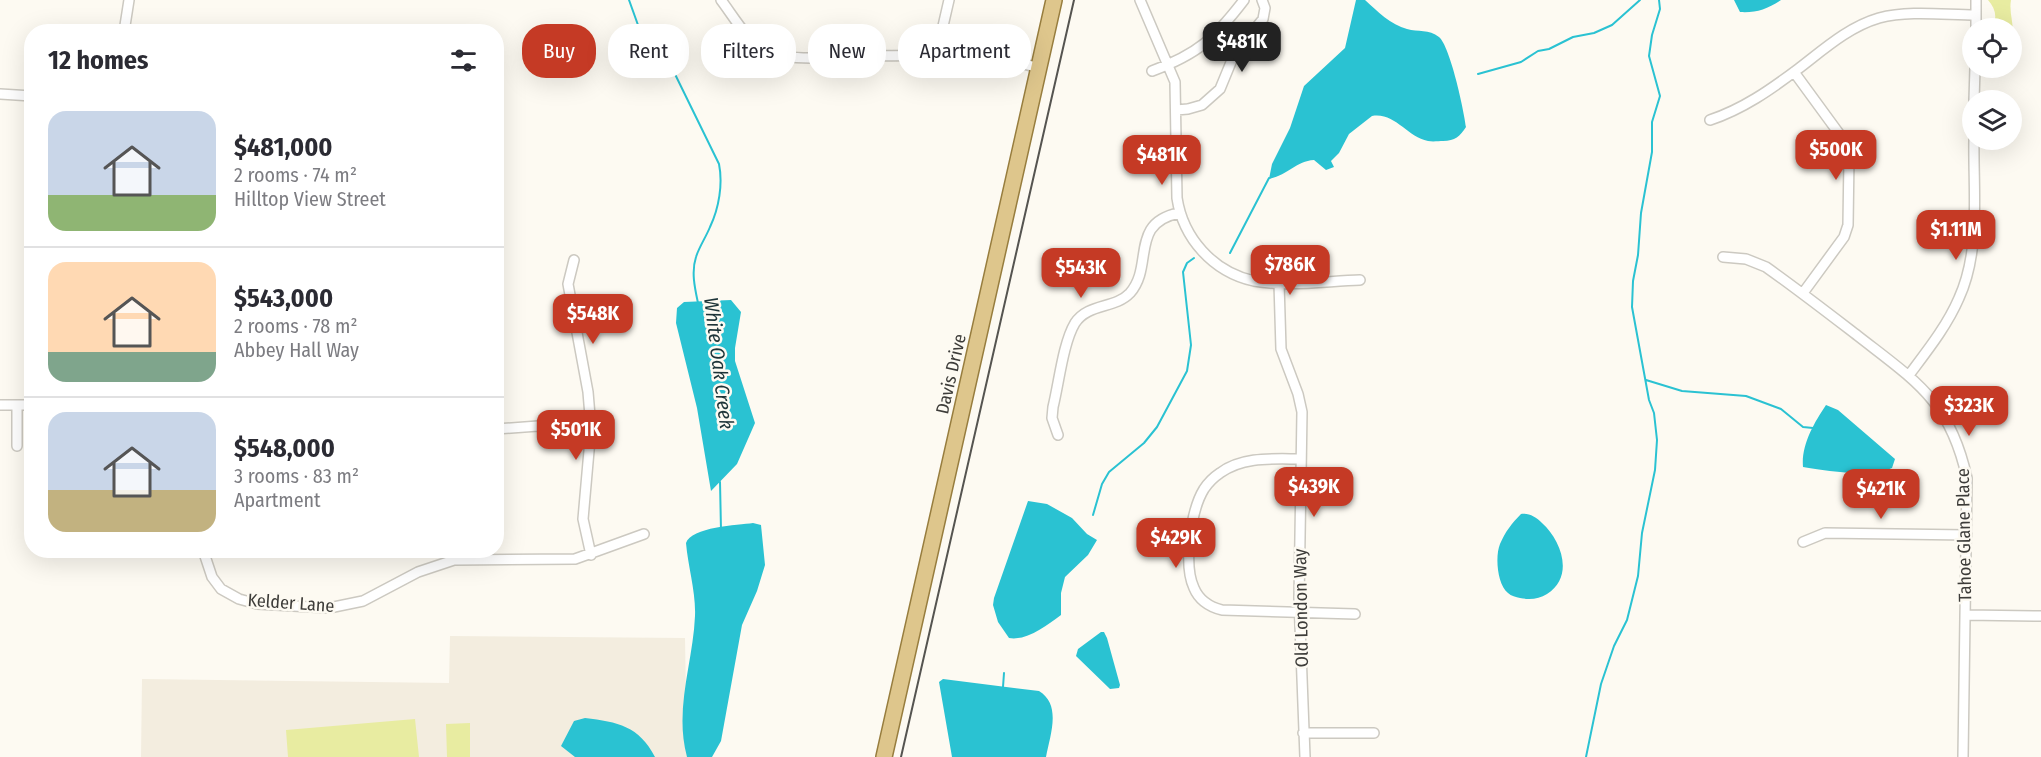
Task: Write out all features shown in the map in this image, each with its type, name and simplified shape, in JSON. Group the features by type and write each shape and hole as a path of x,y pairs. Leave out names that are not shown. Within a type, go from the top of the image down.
{"main road":[{"name":"Davis Drive","path":"884,757 1054,0"}],"street":[{"path":"125,24 129,0"},
{"path":"721,0 758,46 771,54 806,58 898,56"},
{"path":"943,24 949,0"},
{"path":"1140,0 1175,82 1176,187 1179,213 1196,243 1215,263 1254,281 1279,283 1360,280"},
{"path":"1152,71 1194,53 1215,36 1244,0"},
{"path":"1176,110 1202,105 1220,89 1234,55 1263,19 1265,8 1262,0"},
{"path":"1710,120 1745,106 1847,32 1879,18 1907,14 1976,15 1976,0"},
{"path":"1031,66 1040,68"},
{"path":"1794,72 1843,139 1849,157 1846,231 1839,247 1803,293"},
{"path":"0,94 24,96"},
{"path":"1909,375 1946,323 1966,280 1973,232 1974,150"},
{"path":"1058,435 1052,418 1053,407 1068,338 1074,325 1087,312 1116,302 1130,292 1137,281 1144,247 1153,227 1165,216 1179,213"},
{"name":"Tahoe Glane Place","path":"1723,257 1756,262 1766,267 1909,375 1933,400 1956,439 1966,478 1964,757"},
{"path":"574,260 568,284 588,392 591,428 583,519 591,555"},
{"name":"Old London Way","path":"1279,283 1281,349 1298,394 1302,412 1299,612 1305,757"},
{"path":"0,405 24,405"},
{"path":"17,405 17,446"},
{"path":"504,428 538,426 591,428"},
{"path":"1301,459 1245,462 1226,469 1213,478 1204,489 1196,506 1190,553 1190,575 1194,589 1203,601 1213,608 1355,614"},
{"path":"1803,542 1825,532 1967,535"},
{"name":"Kelder Lane","path":"504,557 566,560 591,555 644,534"},
{"name":"Kelder Lane","path":"206,558 212,577 221,589 230,595 257,604 319,608 340,607 363,601 448,558"},
{"path":"1966,615 2041,616"},
{"path":"1303,733 1374,733"}],"shaded area":[{"path":"450,636 685,638 687,757 141,757 142,679 449,683"}],"green space":[{"path":"1988,0 2011,0 2011,18 1995,18 1993,7"},
{"path":"415,719 419,757 288,757 286,730"},
{"path":"470,723 470,757 447,757 446,724"}],"water":[{"path":"1356,0 1365,0 1384,17 1401,27 1435,34 1439,37 1448,52 1452,65 1466,127 1454,139 1430,141 1421,139 1388,118 1372,116 1349,134 1339,153 1331,161 1334,167 1326,170 1314,160 1308,161 1269,179 1272,164 1290,128 1304,86 1345,48"},
{"path":"1734,0 1781,0 1761,10 1740,12"},
{"path":"731,300 741,312 735,361 755,423 737,464 711,491 697,408 676,323 677,308 684,302"},
{"path":"1826,405 1838,410 1895,459 1892,468 1873,473 1861,473 1803,467 1806,442"},
{"path":"1028,501 1047,504 1072,518 1087,534 1097,540 1088,555 1065,577 1061,593 1061,615 1029,635 1009,638 998,622 993,605"},
{"path":"1521,514 1535,517 1549,530 1562,558 1561,578 1556,586 1547,594 1534,599 1509,594 1501,583 1498,570 1500,544 1509,528"},
{"path":"753,523 761,525 765,565 757,591 742,625 721,741 712,757 687,757 682,721 685,686 694,634 695,607 686,543 696,533 705,530"},
{"path":"1104,632 1107,638 1119,688 1110,689 1076,656 1078,649"},
{"path":"943,679 1039,691 1050,704 1053,721 1046,757 952,757 939,682"},
{"path":"585,718 608,721 635,732 655,757 575,757 561,746 574,721"}],"waterway":[{"name":"White Oak Creek","path":"629,0 638,25 671,66 719,164 721,180 718,204 699,249 694,269 698,303"},
{"path":"1478,74 1521,62 1538,51 1612,25 1640,0"},
{"path":"1586,757 1601,684 1614,646 1627,620 1638,576 1642,533 1655,470 1657,440 1654,413 1649,400 1632,307 1641,213 1652,152 1652,122 1660,96 1649,56 1652,35 1660,9 1659,0"},
{"path":"1230,253 1269,178"},
{"path":"1093,515 1102,484 1109,472 1144,443 1157,427 1187,371 1191,345 1183,272 1187,263 1194,258"},
{"path":"1646,380 1682,391 1746,396 1781,409 1803,427 1813,428"},
{"name":"White Oak Creek","path":"720,482 721,530"},
{"path":"1003,687 1004,673"}],"railway":[{"path":"901,757 1074,0"}]}
